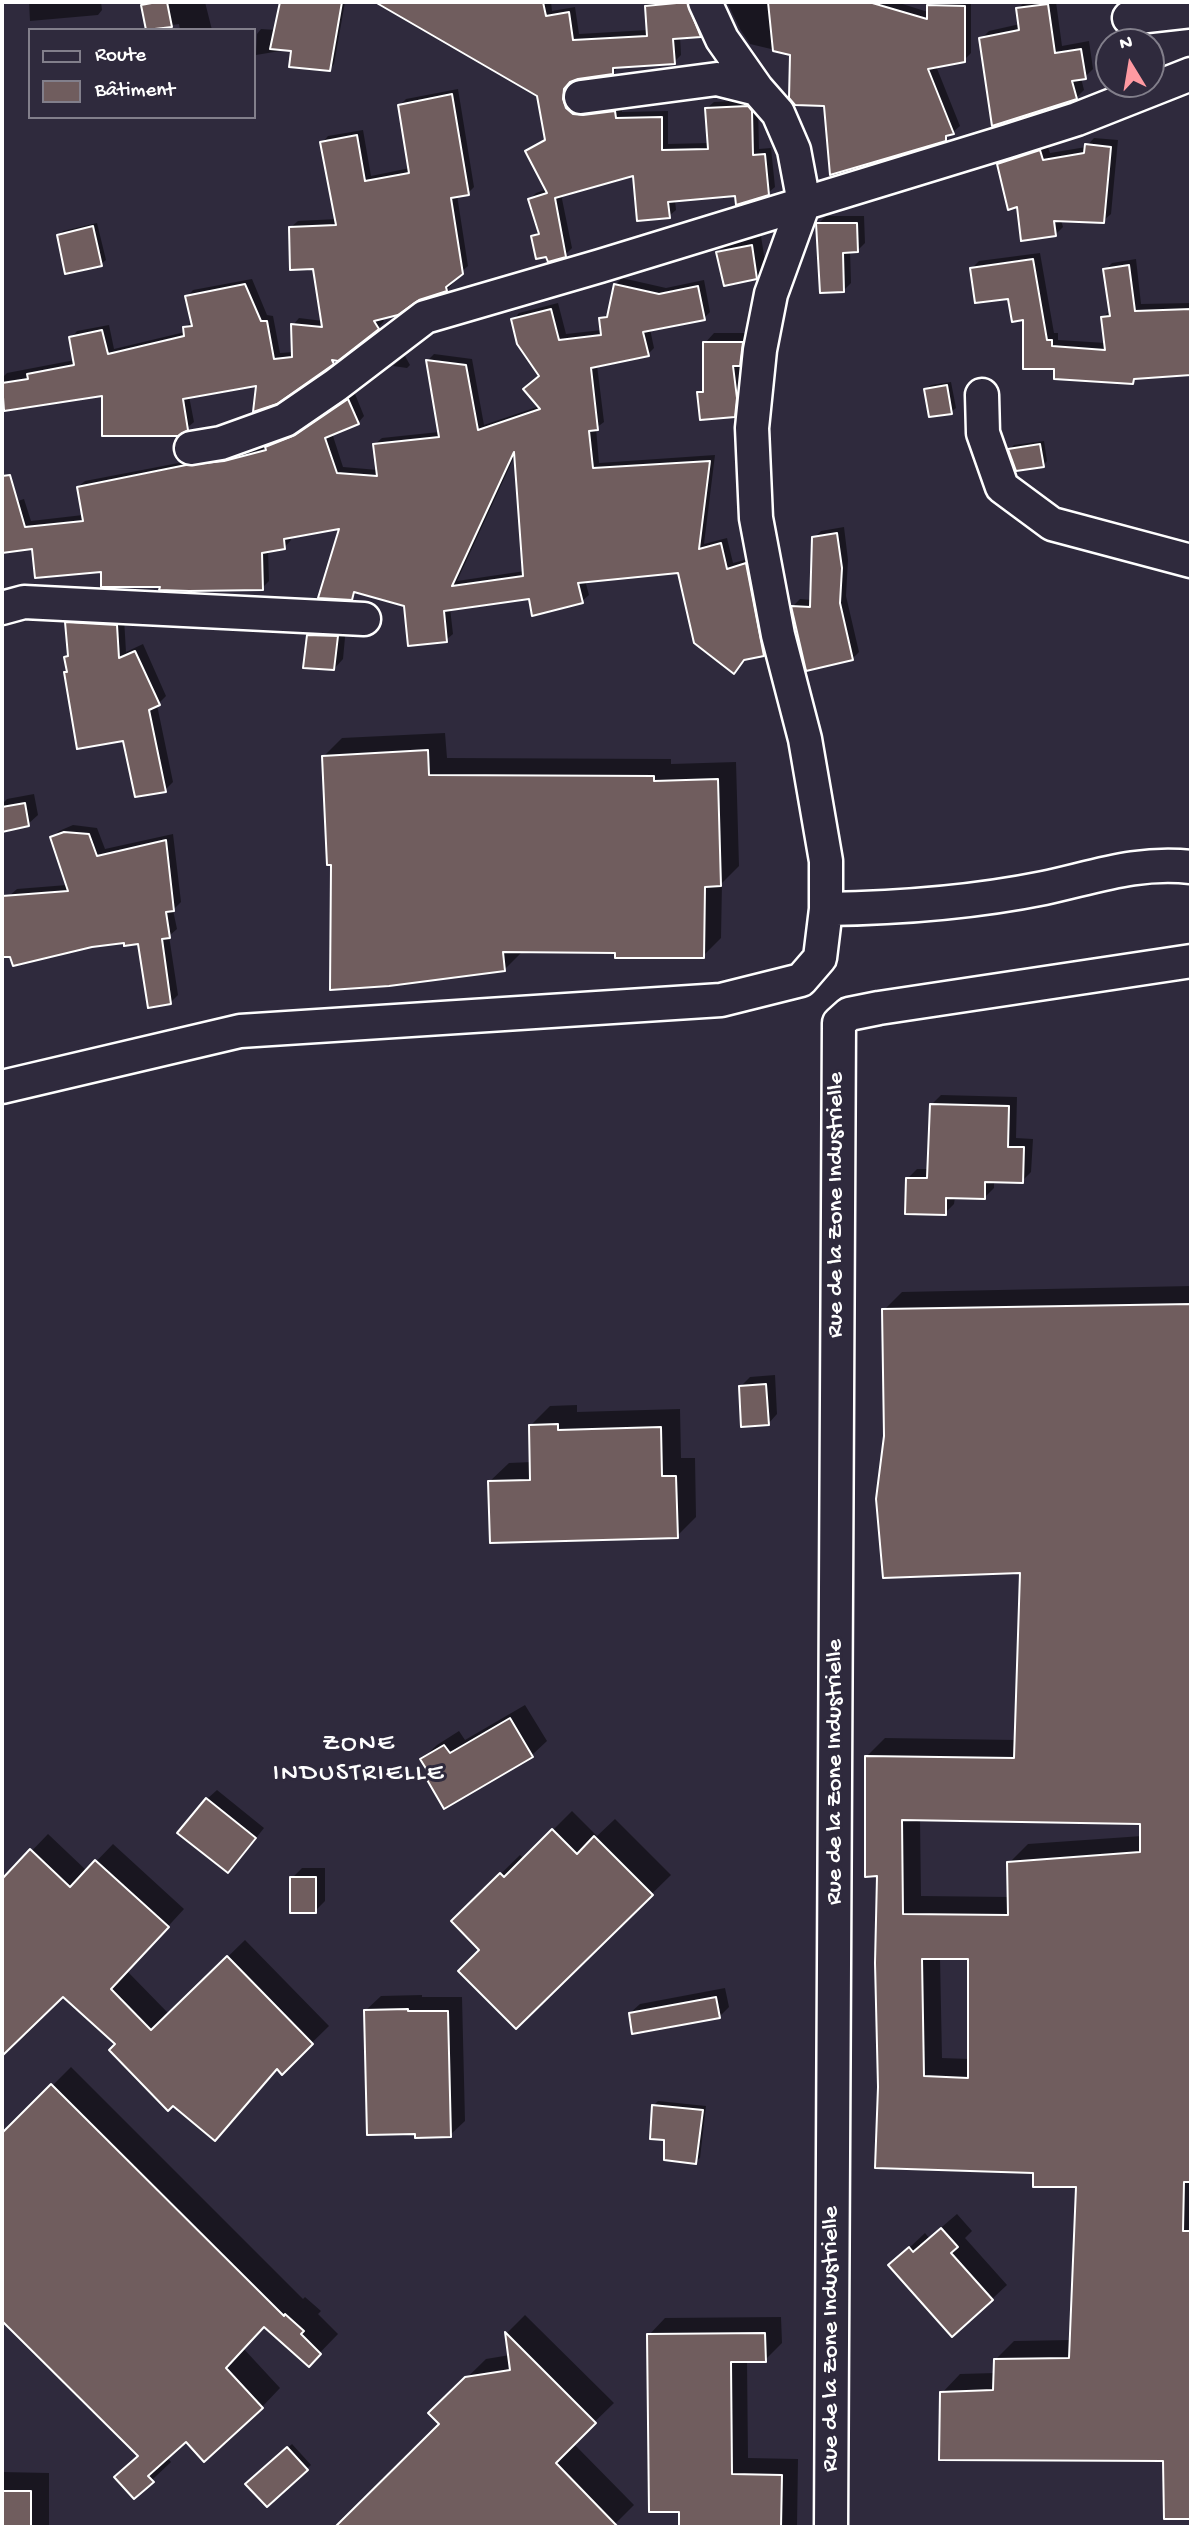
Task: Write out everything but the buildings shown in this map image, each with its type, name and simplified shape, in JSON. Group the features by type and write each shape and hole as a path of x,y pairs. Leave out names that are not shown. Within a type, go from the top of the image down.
{"street":[{"path":"2,1087 240,1031 721,1000 801,980 820,958 826,909 826,861 808,752 778,635 755,518 751,428 760,350 771,294 804,203 794,150 778,113 757,89 722,39 705,2"},
{"path":"1129,18 1191,11"},
{"path":"191,448 221,443 285,420 425,317 1077,119 1191,74"},
{"path":"581,97 717,79 757,89"},
{"path":"982,395 983,433 1002,487 1052,524 1191,561"},
{"path":"2,608 24,602 364,619"},
{"path":"826,909 894,908 1042,888 1127,867 1191,867"},
{"name":"Rue de la Zone Industrielle","path":"831,2527 839,1023 849,1014 879,1008 1191,961"}],"district":[{"name":"ZONE INDUSTRIELLE","path":"359,1760"}]}
